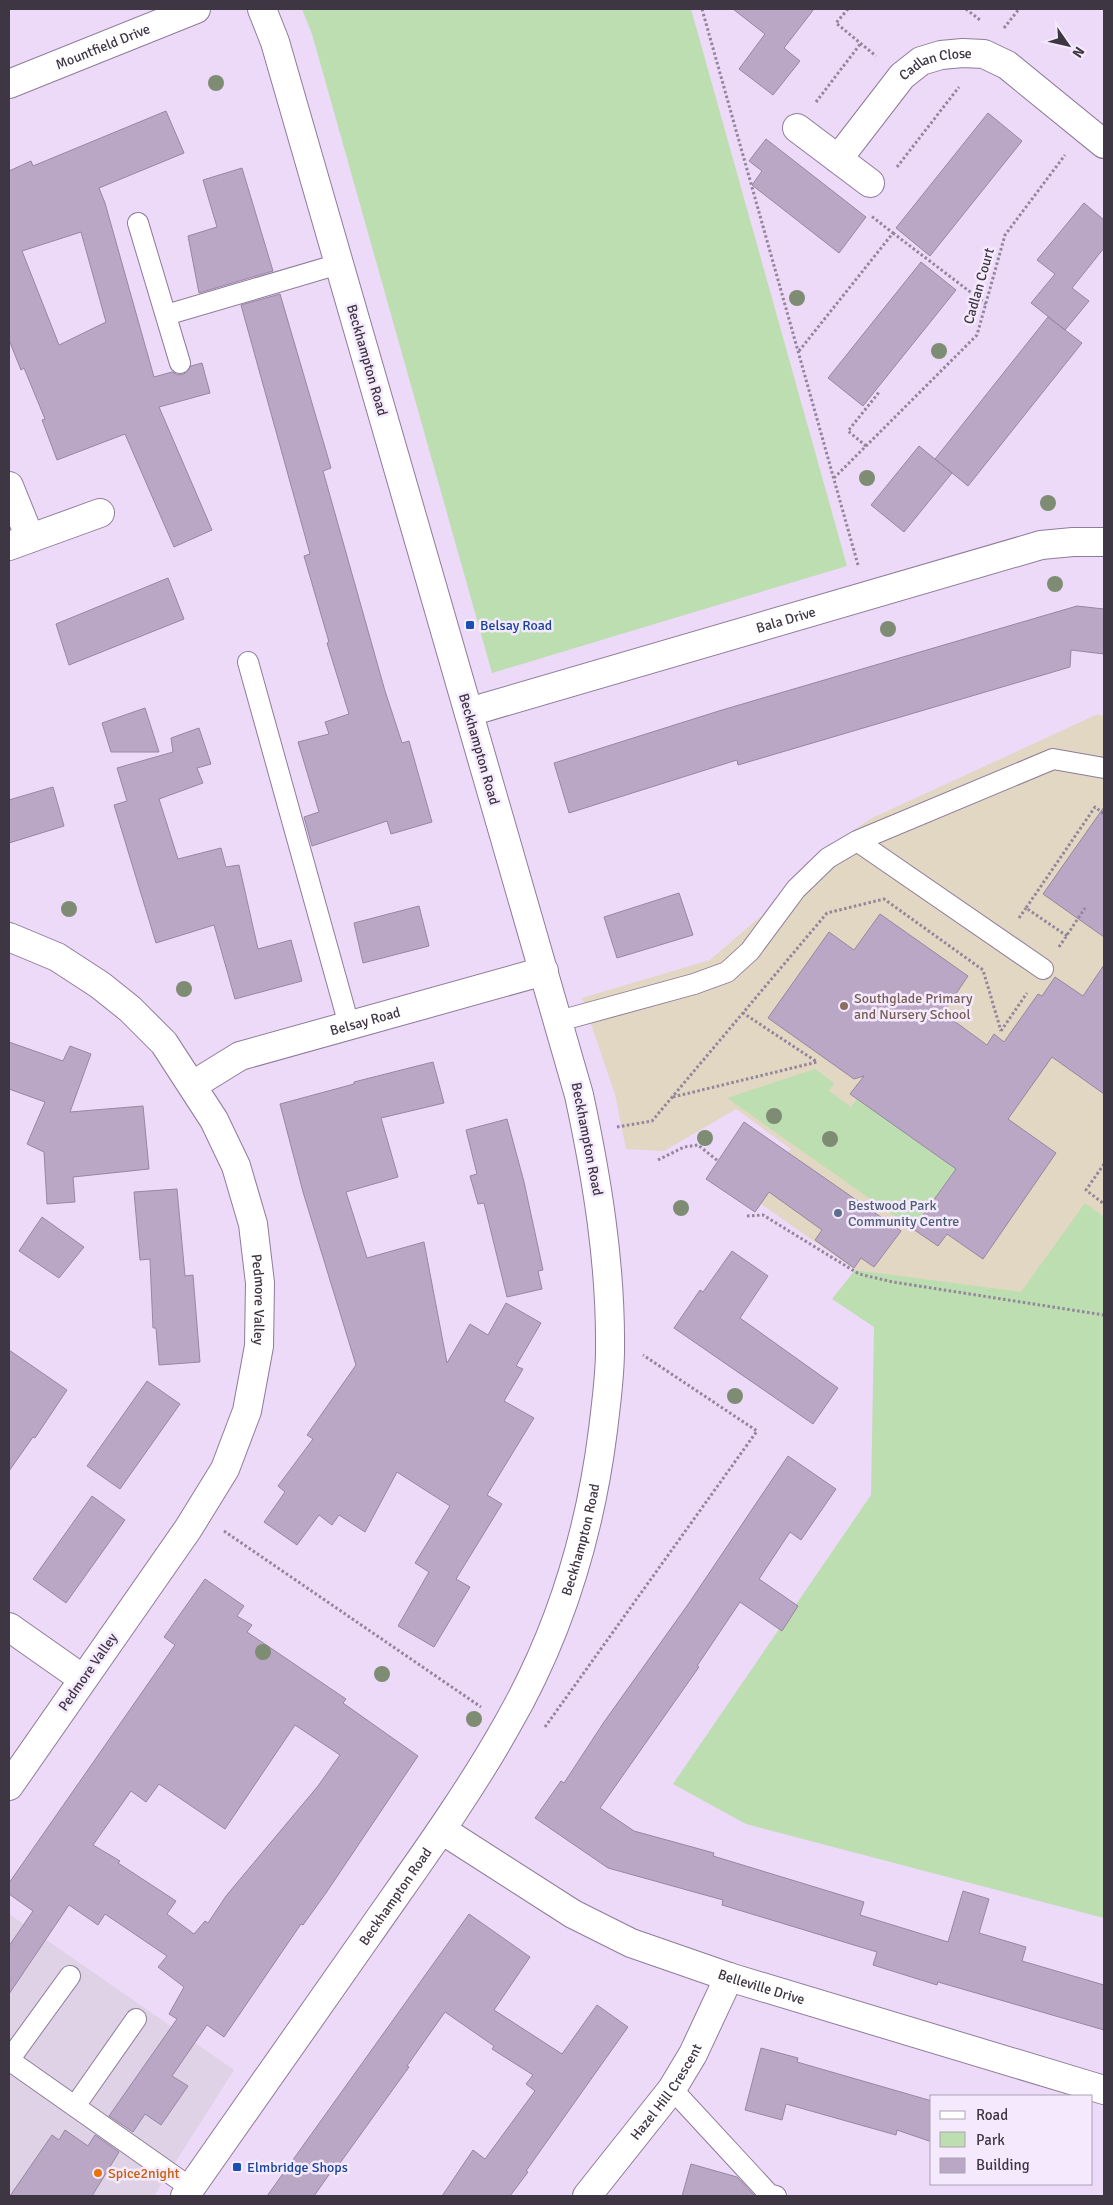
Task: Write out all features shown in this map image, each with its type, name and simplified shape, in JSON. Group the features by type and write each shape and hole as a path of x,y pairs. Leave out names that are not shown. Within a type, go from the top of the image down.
{"street":[{"name":"Mountfield Drive","path":"9,84 196,9"},
{"name":"Beckhampton Road","path":"188,2192 442,1830 508,1725 531,1680 555,1625 577,1557 591,1505 599,1458 610,1350 605,1242 594,1165 579,1095 340,264 275,42 262,9"},
{"name":"Cadlan Close","path":"838,159 902,76 922,61 941,55 963,53 984,54 1007,65 1095,136"},
{"path":"797,128 870,183"},
{"path":"9,486 19,542 100,513"},
{"name":"Bala Drive","path":"469,712 1041,545 1104,542"},
{"name":"Pedmore Valley","path":"9,936 57,957 100,985 130,1009 164,1043 193,1084 214,1120 236,1166 253,1224 260,1283 259,1346 248,1411 225,1469 198,1514 9,1786"},
{"name":"Belsay Road","path":"193,1084 240,1056 544,970"},
{"path":"9,1627 83,1679"},
{"name":"Belleville Drive","path":"442,1830 573,1914 631,1943 729,1977 1104,2090"},
{"name":"Hazel Hill Crescent","path":"586,2196 672,2089 693,2054 729,1977"}],"lane":[{"path":"138,223 180,363"},
{"path":"166,315 340,264"},
{"path":"248,662 349,1025"},
{"path":"559,1021 694,984 727,972 750,951 796,889 828,858 857,841 1053,759 1104,768"},
{"path":"857,841 1043,970"},
{"path":"70,1976 9,2060 75,2106 188,2192"},
{"path":"75,2106 136,2019"},
{"path":"672,2089 769,2194 776,2196"}],"path":[{"path":"702,9 867,596"},
{"path":"848,9 836,23 902,76"},
{"path":"998,35 1019,9"},
{"path":"797,128 861,43"},
{"name":"Cadlan Court","path":"834,478 977,335 1005,235 1095,136"},
{"path":"893,233 986,304"},
{"path":"866,446 848,430 880,391"},
{"path":"1066,936 1026,908 1095,808 1104,814"},
{"path":"612,1128 652,1121 827,913 884,898 983,970 1000,1031"},
{"path":"672,1097 817,1062 743,1013"},
{"path":"658,1160 684,1147 698,1145 718,1161"},
{"path":"1104,1164 1086,1190 1104,1204"},
{"path":"747,1216 763,1215 859,1274 893,1282 1104,1315"},
{"path":"198,1514 508,1725 536,1740 757,1431 637,1351 610,1350"}],"shaded area":[{"name":"Southglade Primary and Nursery School","path":"1096,715 1104,715 1104,1304 855,1270 754,1199 791,1149 736,1109 664,1151 626,1149 615,1094 582,998 710,960 768,910 805,864 870,819"},
{"path":"9,1914 234,2070 154,2196 9,2196"}],"green space":[{"path":"302,9 691,9 847,566 492,673 312,34"},
{"path":"815,1069 834,1083 829,1091 851,1107 857,1099 956,1169 913,1229 727,1098"},
{"path":"1085,1203 1104,1217 1104,1918 746,1824 673,1784 871,1495 874,1327 832,1299 855,1270 1021,1292"}],"building":[{"path":"733,9 814,9 784,48 800,61 773,95 739,69 765,34"},
{"path":"166,111 184,153 99,188 105,203 154,377 172,372 178,375 184,374 191,366 202,363 210,393 159,407 212,530 174,547 125,434 57,460 42,420 45,419 24,368 21,370 9,340 9,171 31,161 33,166","holes":["81,232 106,322 59,345 22,251"]},
{"path":"988,113 1022,141 930,256 896,228"},
{"path":"766,139 866,217 839,253 752,185 762,171 749,161"},
{"path":"242,168 273,271 199,293 188,236 217,227 203,180"},
{"path":"1084,203 1104,220 1104,248 1072,288 1089,301 1065,330 1031,303 1055,274 1037,260"},
{"path":"921,262 956,290 863,406 828,378"},
{"path":"280,294 331,468 323,471 385,691 402,743 409,741 432,822 391,834 387,821 312,846 304,817 319,812 298,742 329,734 325,722 349,714 327,643 329,642 304,556 310,554 241,305"},
{"path":"1048,317 1082,343 968,486 935,459"},
{"path":"919,446 952,473 904,532 871,505"},
{"path":"168,578 184,619 69,665 56,624"},
{"path":"1077,606 1104,609 1104,654 1071,650 1070,667 738,765 737,760 569,813 554,763 722,710"},
{"path":"145,708 159,752 111,752 102,723"},
{"path":"199,728 211,764 197,768 203,783 159,799 178,859 221,848 226,867 239,865 258,949 291,940 302,981 235,999 214,925 156,943 114,805 127,801 117,768 173,752 171,738"},
{"path":"53,787 64,826 9,843 9,800"},
{"path":"1104,807 1104,937 1043,894"},
{"path":"679,893 693,935 617,958 604,917"},
{"path":"419,906 429,946 363,963 354,923"},
{"path":"880,914 968,976 943,1013 987,1045 994,1034 1004,1042 1038,994 1042,996 1055,977 1083,996 1104,965 1104,1094 1052,1057 1008,1119 1056,1153 983,1259 947,1234 938,1246 913,1229 956,1169 850,1094 864,1076 854,1079 768,1018 829,932 854,950"},
{"path":"9,1042 63,1061 70,1046 91,1054 70,1112 143,1106 149,1169 73,1177 75,1202 47,1204 44,1152 27,1144 45,1102 9,1089"},
{"path":"433,1062 444,1103 381,1118 398,1177 346,1192 367,1258 424,1242 447,1363 470,1324 488,1335 506,1303 541,1323 516,1366 523,1369 504,1401 534,1418 487,1495 502,1504 456,1579 470,1587 434,1647 398,1626 429,1572 415,1563 450,1506 397,1472 365,1532 339,1515 332,1525 319,1515 297,1545 264,1522 285,1492 278,1486 313,1439 307,1435 356,1365 303,1192 280,1104 354,1084 354,1082"},
{"path":"507,1119 524,1182 543,1270 538,1271 542,1289 507,1297 484,1203 478,1204 470,1176 477,1174 466,1130"},
{"path":"744,1122 901,1231 874,1267 861,1258 854,1268 815,1240 822,1230 769,1192 755,1212 706,1179"},
{"path":"177,1189 185,1276 193,1275 200,1362 159,1365 156,1328 153,1328 150,1259 140,1260 134,1192"},
{"path":"42,1217 84,1247 59,1278 19,1251"},
{"path":"732,1251 768,1276 740,1318 838,1388 813,1424 674,1328 700,1290 703,1292"},
{"path":"9,1350 67,1390 35,1438 33,1437 9,1471"},
{"path":"147,1381 180,1404 120,1489 87,1466"},
{"path":"788,1456 836,1489 801,1540 790,1532 759,1579 798,1606 782,1631 740,1602 697,1666 699,1667 600,1808 634,1831 714,1853 713,1856 864,1902 860,1915 948,1942 963,1891 989,1899 979,1933 1026,1947 1022,1961 1104,1985 1104,2030 938,1982 937,1985 873,1965 877,1952 722,1905 723,1900 608,1868 535,1818 561,1781 564,1783"},
{"path":"92,1496 125,1520 66,1603 33,1579"},
{"path":"205,1579 244,1606 237,1616 252,1625 247,1632 346,1699 343,1703 418,1756 326,1893 303,1925 301,1924 224,2037 207,2025 172,2076 188,2086 161,2125 145,2114 133,2132 109,2116 177,2019 169,2014 184,1987 158,1967 167,1956 105,1914 98,1925 69,1905 9,1994 9,1946 33,1911 9,1894 9,1883 175,1645 164,1637","holes":["295,1725 340,1755 318,1786 226,1896 208,1923 205,1921 194,1934 167,1914 176,1901 118,1863 120,1861 93,1845 131,1791 146,1802 159,1784 225,1829"]},
{"path":"469,1914 530,1957 494,2010 562,2054 597,2005 628,2027 526,2171 528,2172 510,2196 442,2196 473,2150 485,2159 535,2091 526,2084 533,2075 492,2049 494,2046 445,2012 407,2066 409,2067 314,2196 267,2196"},
{"path":"761,2048 798,2058 797,2062 930,2100 930,2141 897,2130 896,2135 786,2104 782,2120 745,2110"},
{"path":"65,2130 88,2146 95,2135 119,2152 92,2196 10,2196 52,2135 59,2140"},
{"path":"691,2164 737,2177 755,2196 682,2196"}],"place":[{"name":"Belsay Road","path":"470,625"},
{"name":"Southglade Primary and Nursery School","path":"844,1006"},
{"name":"Bestwood Park Community Centre","path":"838,1213"},
{"name":"Elmbridge Shops","path":"237,2167"},
{"name":"Spice2night","path":"98,2173"}]}
